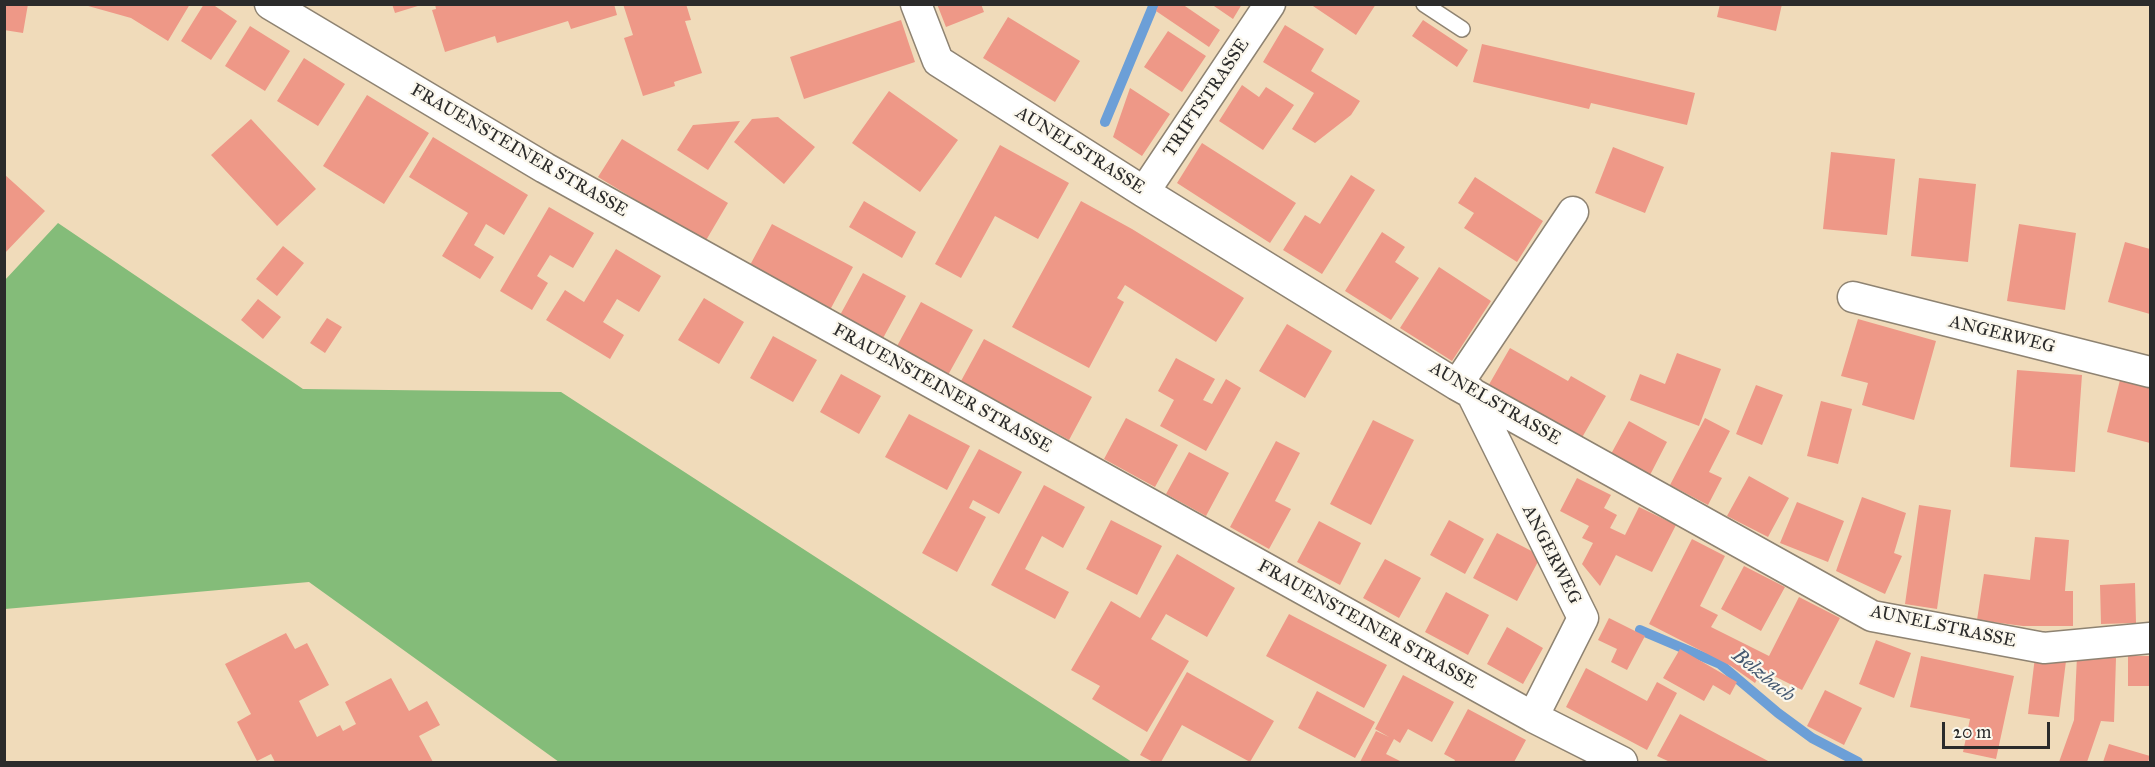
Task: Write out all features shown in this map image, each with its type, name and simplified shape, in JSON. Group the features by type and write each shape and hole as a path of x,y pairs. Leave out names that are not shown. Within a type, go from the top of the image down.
{"street":[{"name":"FRAUENSTEINER STRASSE","path":"270,4 555,174 1533,717 1622,762"},
{"name":"AUNELSTRASSE","path":"916,4 938,61 1144,192 1464,388 1872,616 2044,648 2151,638"},
{"name":"TRIFTSTRASSE","path":"1144,192 1270,4"},
{"path":"1464,388 1573,212"},
{"name":"ANGERWEG","path":"1853,297 2151,372"},
{"name":"ANGERWEG","path":"1464,388 1583,618 1533,717"}],"lane":[{"path":"1424,4 1462,29"}],"green space":[{"path":"58,223 303,389 561,392 1132,762 559,762 309,582 5,609 5,280"}],"building":[{"path":"4,4 28,4 23,33 4,30"},
{"path":"81,4 190,4 168,41 131,18"},
{"path":"204,4 212,4 237,21 211,60 181,41"},
{"path":"392,4 421,4 421,5 395,13"},
{"path":"435,4 614,4 617,15 571,29 568,21 497,43 495,36 445,52 432,10 436,9"},
{"path":"623,4 686,4 691,20 685,21 702,73 674,82 675,86 643,96 624,38 633,35"},
{"path":"937,4 981,4 984,12 946,27"},
{"path":"1159,4 1182,4 1220,30 1209,47 1156,11"},
{"path":"1211,4 1242,4 1233,19"},
{"path":"1310,4 1376,4 1356,35"},
{"path":"1720,4 1782,4 1776,31 1717,17"},
{"path":"1008,17 1080,61 1055,102 983,58"},
{"path":"901,20 915,62 804,99 790,57"},
{"path":"1423,20 1468,50 1457,67 1412,36"},
{"path":"1285,25 1324,49 1311,71 1360,101 1351,115 1315,143 1292,129 1314,93 1263,62"},
{"path":"250,26 290,51 265,91 225,66"},
{"path":"1168,31 1206,56 1182,92 1144,67"},
{"path":"1482,44 1695,93 1687,125 1591,103 1589,109 1473,82"},
{"path":"304,58 345,84 318,126 277,101"},
{"path":"1242,85 1259,97 1266,87 1294,105 1263,150 1219,121"},
{"path":"1130,88 1170,114 1142,156 1113,137"},
{"path":"889,91 958,140 920,192 852,143"},
{"path":"367,95 429,133 384,204 323,166"},
{"path":"778,117 815,147 784,184 734,142 752,119"},
{"path":"251,119 316,189 277,226 211,155"},
{"path":"740,121 708,170 677,150 693,125"},
{"path":"433,137 528,195 504,235 486,224 474,245 494,257 480,279 442,256 468,213 409,177"},
{"path":"622,139 728,203 705,242 598,177"},
{"path":"1202,143 1296,203 1270,243 1177,183"},
{"path":"1000,145 1069,183 1038,239 995,216 961,278 935,264"},
{"path":"1613,147 1664,167 1645,213 1595,193"},
{"path":"1831,152 1895,159 1887,235 1823,229"},
{"path":"4,174 45,211 4,254"},
{"path":"1351,175 1375,190 1322,274 1283,250 1305,215 1320,224"},
{"path":"1475,177 1543,221 1517,262 1464,228 1474,213 1458,203"},
{"path":"1919,178 1976,184 1968,262 1911,256"},
{"path":"864,201 916,232 902,258 849,227"},
{"path":"1081,201 1132,229 1244,298 1216,342 1125,285 1117,298 1124,302 1089,368 1012,327"},
{"path":"549,207 594,233 573,268 550,255 537,276 548,283 532,310 500,291"},
{"path":"772,224 853,267 830,310 749,267"},
{"path":"2019,224 2076,233 2065,310 2007,301"},
{"path":"1382,232 1405,247 1395,262 1419,278 1391,320 1345,291"},
{"path":"2125,242 2150,249 2150,314 2108,302"},
{"path":"283,246 304,263 277,296 256,279"},
{"path":"616,249 661,276 639,312 617,299 603,322 624,335 610,359 546,320 565,290 584,302"},
{"path":"1439,267 1491,301 1452,361 1400,328"},
{"path":"863,273 906,296 882,340 839,317"},
{"path":"704,298 744,322 719,364 678,340"},
{"path":"258,299 281,317 263,339 241,320"},
{"path":"921,302 973,330 948,375 896,348"},
{"path":"327,318 342,327 325,353 310,343"},
{"path":"1858,319 1936,341 1914,420 1862,405 1868,383 1841,376"},
{"path":"1287,324 1332,351 1305,398 1259,371"},
{"path":"773,336 817,360 793,402 750,378"},
{"path":"984,339 1092,397 1069,440 961,381"},
{"path":"1510,348 1568,381 1571,376 1606,396 1580,441 1487,388"},
{"path":"1677,353 1721,369 1699,426 1630,400 1640,374 1665,384"},
{"path":"1176,358 1215,379 1203,400 1212,404 1226,379 1241,388 1206,451 1160,426 1174,400 1158,391"},
{"path":"2017,370 2082,375 2075,472 2010,467"},
{"path":"841,374 881,396 859,434 820,412"},
{"path":"2120,380 2150,388 2150,443 2107,432"},
{"path":"1756,385 1783,395 1762,445 1736,434"},
{"path":"1821,401 1852,409 1838,464 1807,456"},
{"path":"909,414 970,446 947,490 885,457"},
{"path":"1126,418 1178,445 1155,487 1104,459"},
{"path":"1705,418 1730,431 1709,472 1722,478 1708,505 1670,485"},
{"path":"1373,420 1414,440 1371,525 1330,504"},
{"path":"1629,421 1667,442 1650,475 1611,454"},
{"path":"1276,441 1300,453 1275,501 1291,509 1269,549 1230,527"},
{"path":"979,449 1022,472 999,514 973,500 969,508 986,517 957,572 922,553"},
{"path":"1189,452 1229,473 1206,516 1166,494"},
{"path":"1749,476 1789,498 1768,537 1727,516"},
{"path":"1577,478 1611,495 1604,508 1617,515 1610,528 1625,535 1639,507 1676,525 1652,572 1616,555 1600,586 1582,564 1593,543 1582,538 1589,526 1560,511"},
{"path":"1044,485 1085,507 1063,548 1042,536 1025,569 1069,592 1055,619 991,585"},
{"path":"1862,497 1906,513 1894,553 1902,556 1885,594 1836,571"},
{"path":"1797,502 1844,521 1828,562 1780,543"},
{"path":"1919,505 1951,510 1937,609 1905,604"},
{"path":"1111,520 1162,546 1137,595 1086,569"},
{"path":"1449,520 1484,539 1465,574 1430,555"},
{"path":"1319,521 1361,543 1340,585 1297,562"},
{"path":"1497,533 1541,556 1517,601 1473,578"},
{"path":"2035,537 2069,540 2065,591 2073,591 2073,626 2023,626 1977,620 1984,574 2030,580"},
{"path":"1692,539 1725,556 1700,606 1718,615 1711,627 1769,656 1799,597 1840,618 1802,690 1762,670 1755,683 1731,666 1649,624"},
{"path":"1177,554 1235,588 1207,637 1166,614 1151,639 1189,661 1147,732 1092,699 1100,686 1071,670 1111,601 1140,618"},
{"path":"1385,559 1421,578 1399,618 1363,598"},
{"path":"1744,566 1785,587 1761,631 1721,609"},
{"path":"2135,583 2136,623 2101,624 2100,585"},
{"path":"1446,592 1489,615 1468,655 1425,632"},
{"path":"1289,614 1387,665 1364,708 1266,656"},
{"path":"1609,618 1645,636 1627,670 1611,662 1617,649 1598,640"},
{"path":"1507,627 1543,648 1523,684 1487,664"},
{"path":"286,633 295,649 307,643 329,685 299,701 317,737 340,725 343,731 356,724 345,702 391,678 409,711 427,701 440,725 419,736 433,762 275,762 271,754 257,761 237,722 251,714 225,664"},
{"path":"1876,640 1911,653 1894,698 1859,684"},
{"path":"1680,649 1737,682 1730,695 1713,685 1704,701 1663,678"},
{"path":"1921,656 2014,676 1996,759 1963,752 1970,719 1910,707"},
{"path":"2077,656 2116,658 2114,722 2101,721 2087,762 2059,762 2074,720"},
{"path":"2128,656 2150,656 2150,686 2128,686"},
{"path":"2035,657 2066,661 2059,717 2028,714"},
{"path":"1586,668 1647,701 1657,682 1677,693 1647,750 1566,707"},
{"path":"1187,672 1274,721 1250,762 1182,725 1161,762 1153,762 1140,755"},
{"path":"1403,675 1454,702 1432,742 1408,729 1400,743 1394,739 1386,754 1402,762 1360,762 1376,731 1389,737 1375,729"},
{"path":"1825,690 1862,708 1844,745 1807,726"},
{"path":"1317,691 1375,722 1355,758 1298,728"},
{"path":"1468,709 1526,740 1514,762 1454,762 1455,760 1444,754"},
{"path":"1680,714 1770,762 1670,762 1657,756"},
{"path":"2109,744 2150,756 2148,762 2103,762"}],"waterway":[{"name":"Belzbach","path":"1105,122 1154,4"},
{"name":"Belzbach","path":"1640,630 1720,664 1778,713 1812,738 1858,762"}]}
